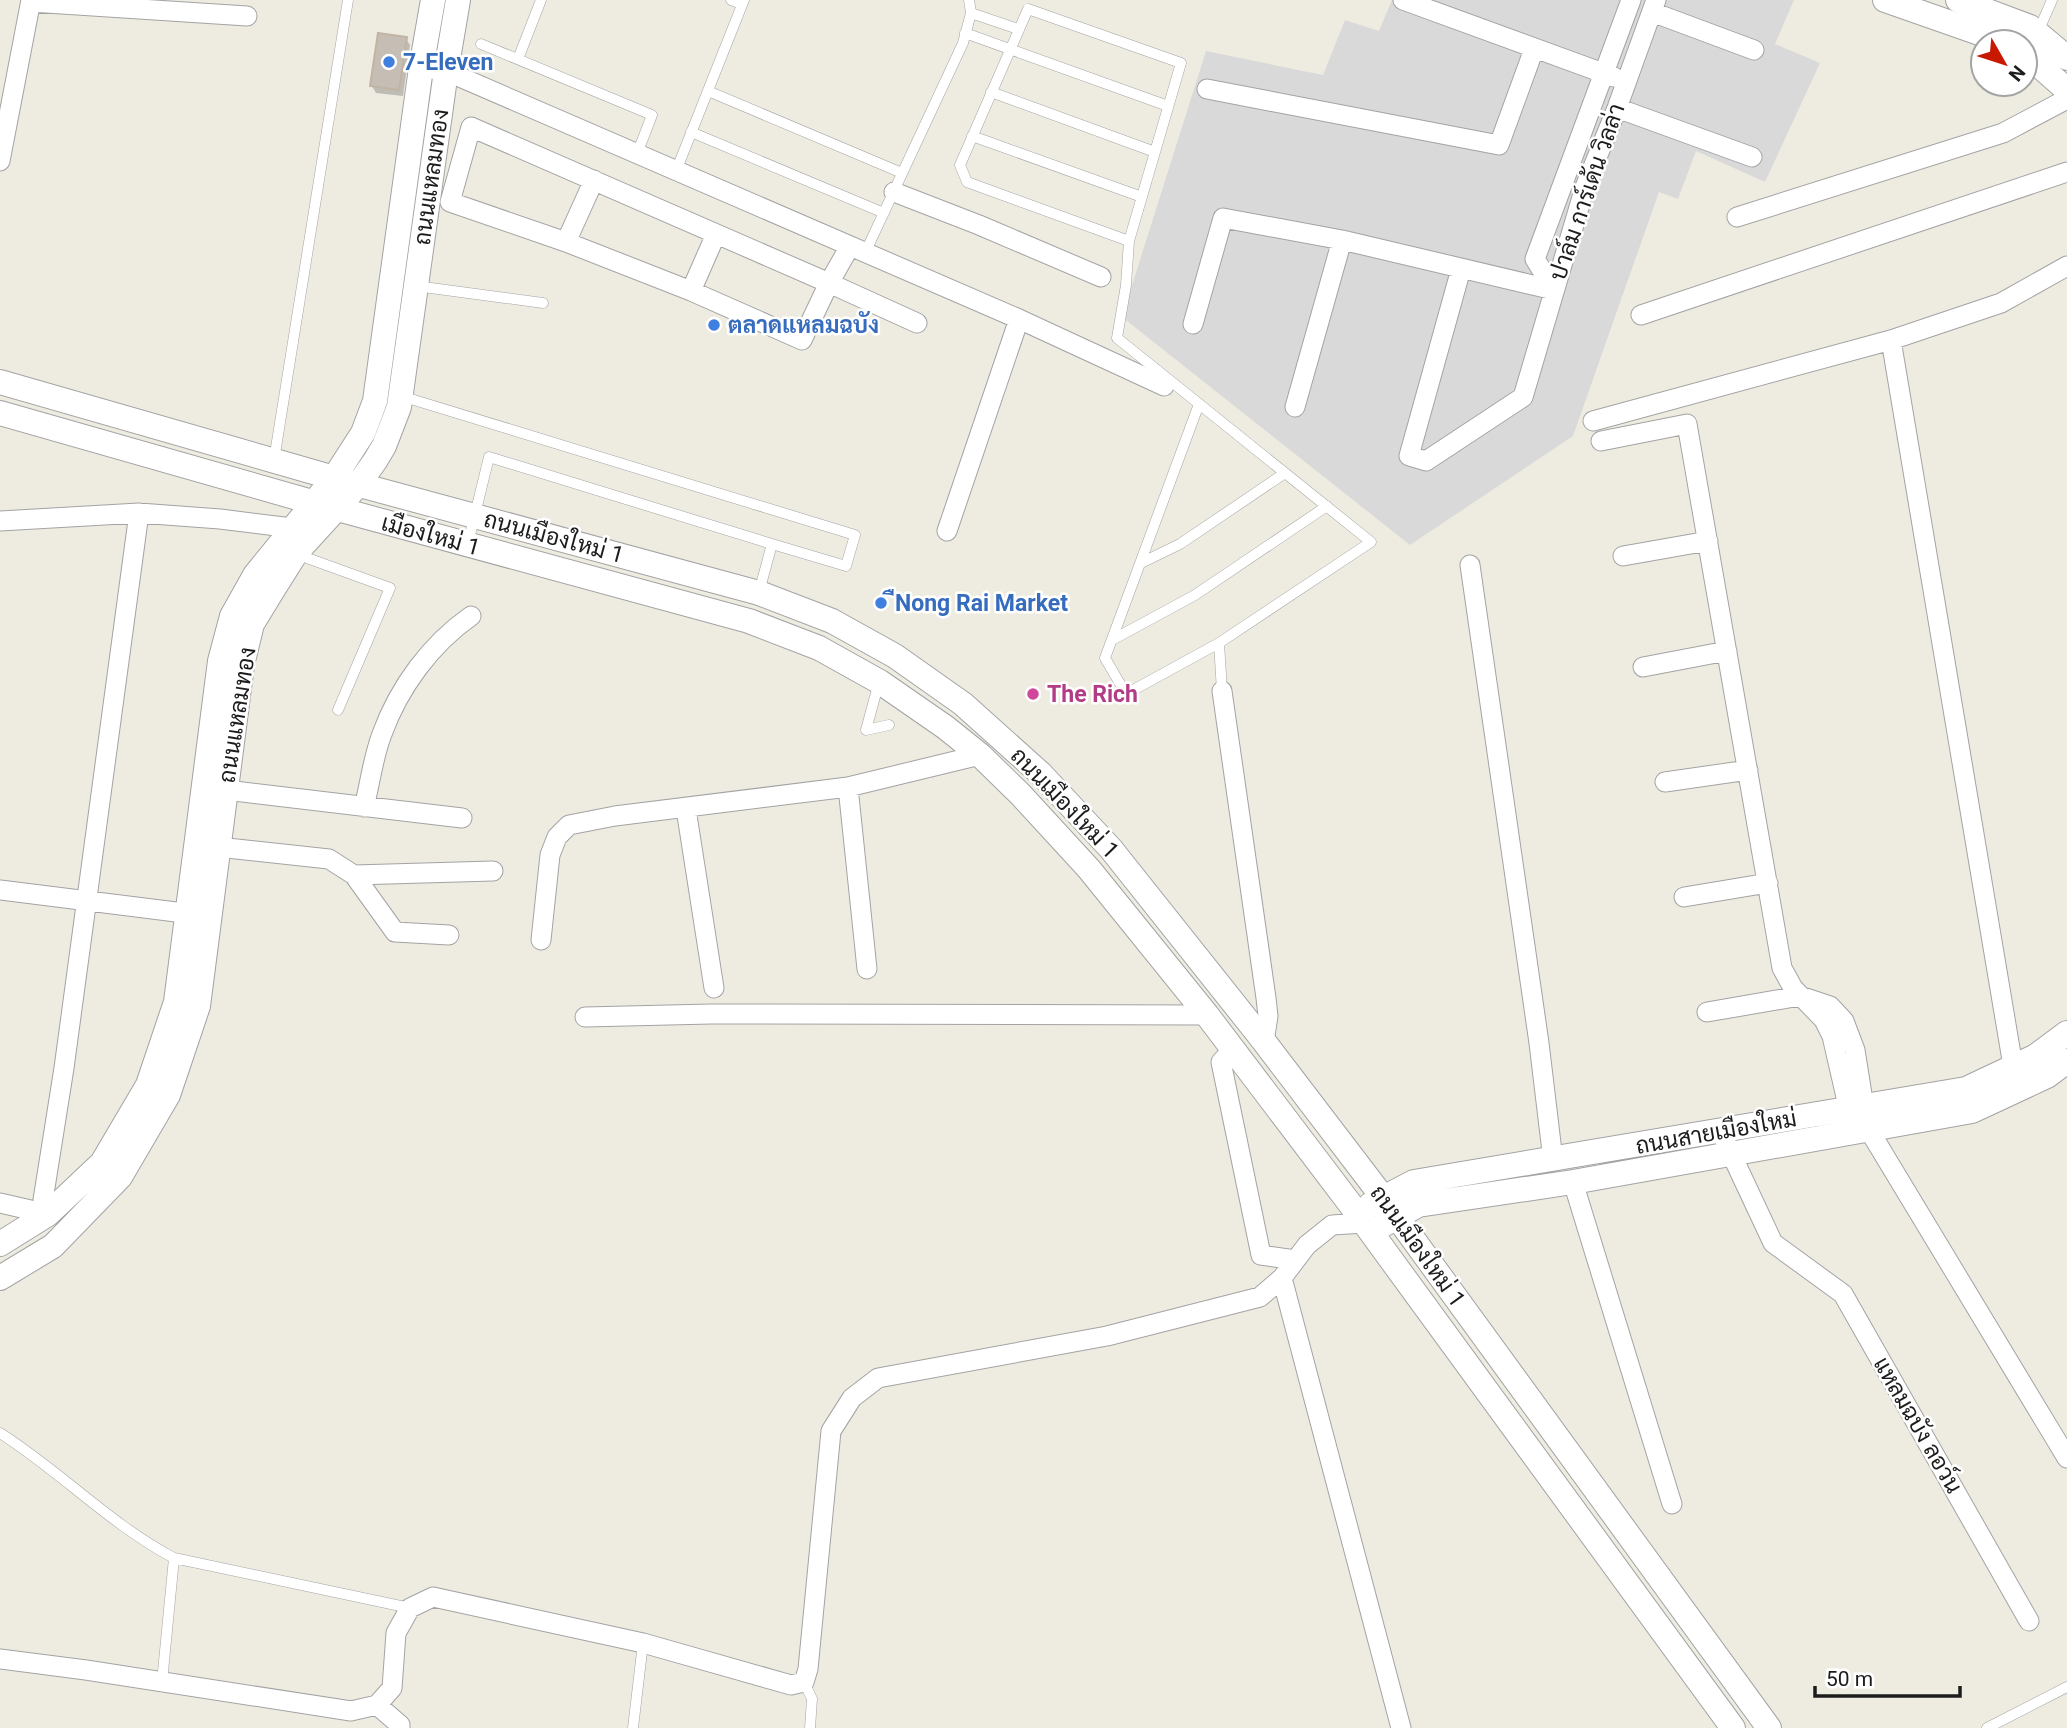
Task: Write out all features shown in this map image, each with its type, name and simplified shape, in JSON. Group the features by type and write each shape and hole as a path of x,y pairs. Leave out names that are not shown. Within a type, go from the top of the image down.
{"street":[{"name":"ถนนแหลมทอง","path":"0,1278 53,1247 120,1177 168,1095 198,1006 199,915 220,661 232,616 255,575 334,478 363,433 375,401 421,68 433,0"},
{"name":"ถนนแหลมทอง","path":"0,1244 48,1214 102,1163 148,1086 176,1002 218,847 242,665 252,624 296,554 358,485 384,446 399,407 458,0"},
{"path":"1403,0 1602,74 1626,80"},
{"name":"ปาล์ม การ์เด้น วิลล่า","path":"1554,290 1535,258 1631,0"},
{"path":"1885,0 1969,29"},
{"path":"1958,0 2030,28"},
{"path":"0,161 7,90 31,1 247,16"},
{"path":"1654,6 1754,50"},
{"name":"ปาล์ม การ์เด้น วิลล่า","path":"1554,290 1585,187 1654,6"},
{"path":"1207,89 1499,145 1534,49"},
{"path":"2039,50 2067,58"},
{"path":"2039,57 2067,90"},
{"path":"421,68 446,71 1019,319 1164,386"},
{"path":"1737,217 2003,133 2067,99"},
{"path":"1617,108 1752,157"},
{"path":"858,249 829,283 802,340 691,291 566,242 450,202 471,127 829,283 918,323"},
{"path":"1641,315 2067,172"},
{"path":"566,242 594,180"},
{"path":"894,192 990,229 1101,277"},
{"path":"1194,324 1223,218 1342,240 1554,290 1523,397 1426,461 1409,456 1461,270"},
{"path":"691,291 716,234"},
{"path":"1295,407 1342,240"},
{"path":"1593,421 1891,340 2001,303 2067,266"},
{"path":"947,531 1019,319"},
{"path":"1891,340 2016,1078"},
{"name":"ถนนเมืองใหม่ 1","path":"0,382 358,485 759,593 832,621 895,656 963,704 1041,774 1111,849 1264,1042 1390,1207 1769,1728"},
{"path":"0,413 312,502"},
{"path":"1601,441 1688,424 1782,968 1793,988 1824,1020 1861,1116 2067,1458"},
{"name":"เมืองใหม่ 1","path":"312,502 550,567"},
{"path":"48,1214 43,1200 64,1068 139,513"},
{"path":"0,522 139,513 292,528"},
{"path":"1623,556 1708,541"},
{"path":"1470,565 1539,1043 1553,1160"},
{"name":"ถนนเมืองใหม่ 1","path":"550,567 750,621 819,648 880,682 945,727 1021,795 1089,869 1233,1049 1365,1223 1733,1728"},
{"path":"364,807 381,735 398,700 419,665 453,628 471,615"},
{"path":"1643,667 1727,651"},
{"path":"1222,691 1266,998 1268,1016 1264,1042"},
{"path":"541,940 550,855 557,837 569,825 615,816 848,787 979,755"},
{"path":"1665,782 1748,769"},
{"path":"848,787 867,969"},
{"path":"226,790 462,818"},
{"path":"686,808 714,988"},
{"path":"218,847 329,859 354,875 395,932 449,935"},
{"path":"354,875 492,871"},
{"path":"1684,897 1768,883"},
{"path":"0,890 199,915"},
{"path":"1707,1012 1800,996"},
{"path":"585,1017 711,1014 1207,1015"},
{"name":"ถนนสายเมืองใหม่","path":"2016,1078 2036,1056 2067,1033"},
{"path":"1233,1049 1221,1062 1261,1255 1295,1261"},
{"name":"ถนนสายเมืองใหม่","path":"1390,1207 1573,1182 1733,1141 1861,1116 1966,1089 2016,1078 2048,1076 2067,1061"},
{"name":"ถนนสายเมืองใหม่","path":"1365,1223 1390,1207 1414,1182 1553,1160 1733,1141"},
{"name":"แหลมฉบัง ลอว์น","path":"1733,1141 1785,1250 1843,1294 2029,1620"},
{"path":"1573,1182 1672,1504"},
{"path":"0,1203 48,1214"},
{"path":"0,1659 351,1711 377,1705 392,1688 396,1633 410,1608 433,1597 643,1643 791,1685 804,1682 808,1669 831,1432 852,1398 878,1378 1107,1336 1260,1297 1282,1278 1307,1245 1332,1225 1365,1223"},
{"path":"1282,1278 1401,1728"},
{"path":"377,1705 400,1725 400,1728"}],"lane":[{"path":"274,461 348,0"},
{"path":"518,59 541,0"},
{"path":"676,171 743,2 731,0"},
{"path":"858,249 884,213 965,33 971,13 969,0"},
{"path":"2039,28 2052,0"},
{"path":"1129,241 967,182 960,164 1028,9 1181,63 1129,241 1126,285 1117,338 1371,542 1219,643 1126,694 1105,658 1199,404"},
{"path":"971,13 1018,30"},
{"path":"965,33 1168,106"},
{"path":"481,44 652,115 637,154"},
{"path":"708,91 902,173"},
{"path":"991,92 1155,152"},
{"path":"691,132 884,213"},
{"path":"972,136 1142,197"},
{"path":"416,286 543,303"},
{"path":"401,396 855,535 846,565 489,457 467,544"},
{"path":"1141,563 1180,544 1285,474"},
{"path":"1112,640 1195,595 1327,506"},
{"path":"759,593 772,544"},
{"path":"296,554 390,587 338,710"},
{"path":"1219,643 1222,691"},
{"path":"880,682 866,730 889,725"},
{"path":"0,1433 149,1545 174,1558 410,1608"},
{"path":"162,1682 174,1558"},
{"path":"633,1728 643,1643"},
{"path":"804,1682 812,1699 810,1728"},
{"path":"1987,1728 2067,1687"}],"shaded area":[{"path":"1392,0 1794,0 1775,44 1820,63 1765,182 1696,151 1678,199 1659,192 1573,436 1410,545 1122,317 1206,51 1323,75 1345,20 1379,31"}],"building":[{"name":"7-Eleven","path":"378,33 407,37 399,90 370,86"}],"place":[{"name":"7-Eleven","path":"389,62"},
{"name":"ตลาดแหลมฉบัง","path":"714,325"},
{"name":"ืNong Rai Market","path":"881,603"},
{"name":"The Rich","path":"1033,694"}]}
